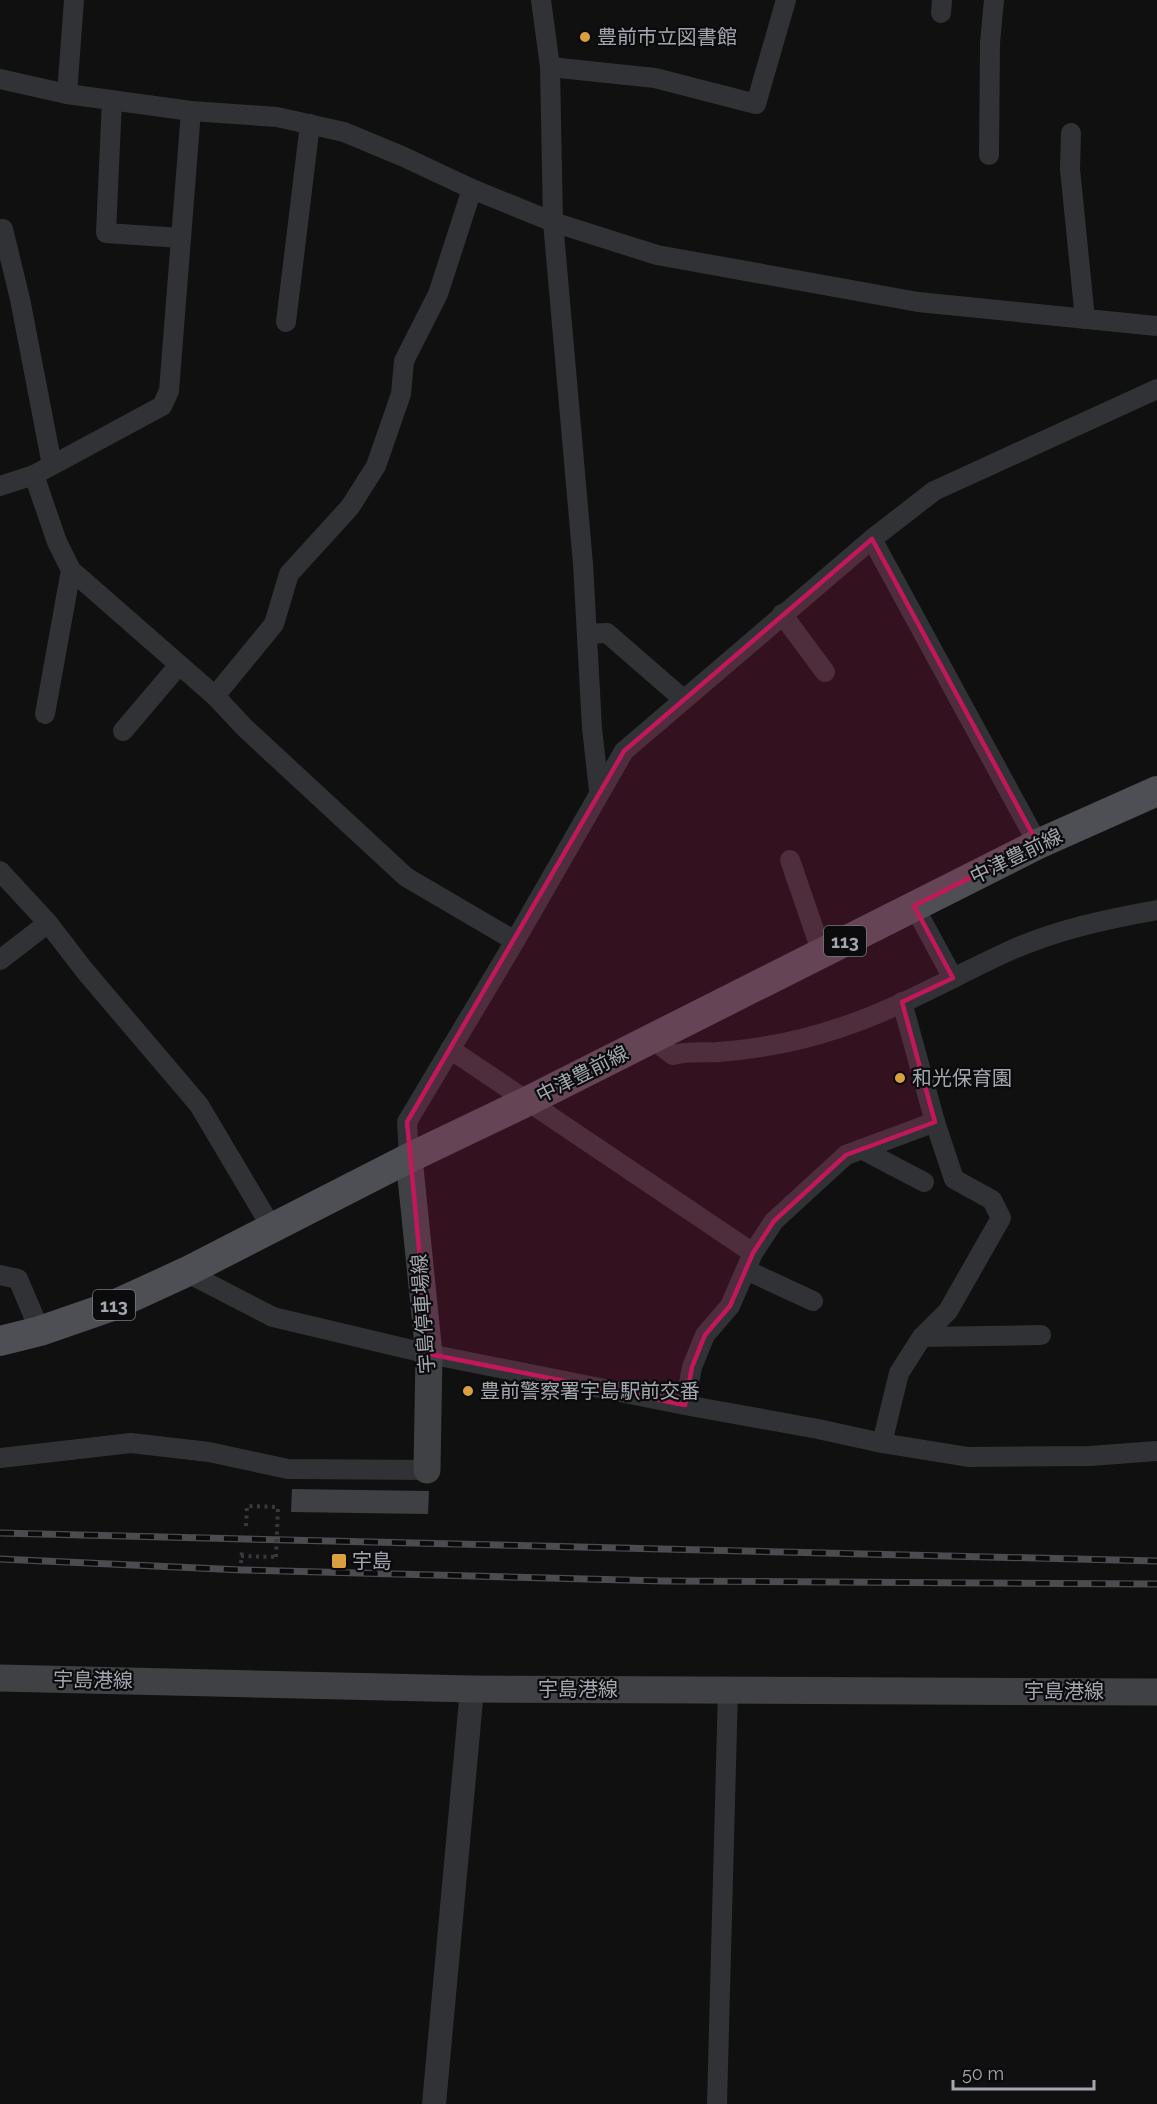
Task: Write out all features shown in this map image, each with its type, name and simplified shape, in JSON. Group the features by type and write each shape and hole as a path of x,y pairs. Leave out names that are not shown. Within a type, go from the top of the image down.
{"main road":[{"name":"中津豊前線","path":"0,1341 40,1331 112,1306 186,1272 1038,844 1157,791"},
{"name":"宇島停車場線","path":"410,1158 429,1354 427,1470"},
{"name":"宇島港線","path":"0,1678 472,1689 1157,1692"}],"street":[{"path":"67,94 74,0"},
{"path":"542,0 550,67 553,222 582,552 592,728 599,791"},
{"path":"550,67 656,78 756,104 786,0"},
{"path":"989,155 990,43 994,0"},
{"path":"0,79 67,94 191,111 277,117 344,132 553,222 669,257 918,302 1157,326"},
{"path":"112,100 106,233 181,238"},
{"path":"0,486 34,475 162,406 169,391 191,111"},
{"path":"286,322 310,124"},
{"path":"1071,133 1071,169 1085,319"},
{"path":"215,696 273,624 289,574 350,507 376,466 401,394 404,361 438,294 472,189"},
{"path":"3,229 20,299 52,465"},
{"path":"410,1158 407,1122 515,941 624,751 782,614 934,491 1157,389"},
{"path":"34,475 57,542 71,570 215,696 245,728 406,877 515,941"},
{"path":"872,539 1038,844"},
{"path":"45,714 71,570"},
{"path":"782,614 825,672"},
{"path":"587,634 607,633 683,699"},
{"path":"123,731 179,665"},
{"path":"790,860 822,953"},
{"path":"0,871 48,923 85,971 199,1105 272,1228"},
{"path":"914,906 953,978"},
{"path":"652,1039 673,1055 684,1052 719,1052 760,1046 835,1029 902,1002 1010,951 1057,933 1110,918 1157,910"},
{"path":"0,960 48,923"},
{"path":"882,1443 899,1373 922,1337 948,1311 1002,1218 992,1200 954,1179 935,1122 902,1002"},
{"path":"450,1048 528,1101 749,1262 813,1301"},
{"path":"685,1405 692,1367 705,1335 730,1306 749,1262 774,1221 846,1155 935,1122"},
{"path":"861,1149 924,1182"},
{"path":"186,1272 273,1317 429,1354 882,1443 968,1457 1090,1456 1157,1451"},
{"path":"0,1275 18,1279 40,1331"},
{"path":"922,1337 1041,1335"},
{"path":"0,1458 130,1443 209,1452 288,1469 427,1470"},
{"path":"434,2104 472,1689"},
{"path":"717,2104 728,1689"}],"path":[{"path":"241,1563 242,1553 276,1557 278,1507 247,1506 246,1526"}],"highlighted area":[{"path":"872,539 1038,844 914,906 953,978 902,1002 935,1122 846,1155 774,1221 753,1253 730,1306 705,1335 692,1367 685,1405 429,1354 407,1122 624,751"}],"building":[{"path":"292,1489 429,1491 428,1514 291,1512"}],"railway":[{"path":"0,1533 1157,1561"},
{"path":"0,1559 242,1570 664,1581 1157,1584"}],"place":[{"name":"豊前市立図書館","path":"585,37"},
{"name":"和光保育園","path":"900,1078"},
{"name":"豊前警察署宇島駅前交番","path":"468,1391"},
{"name":"宇島","path":"339,1561"}]}
